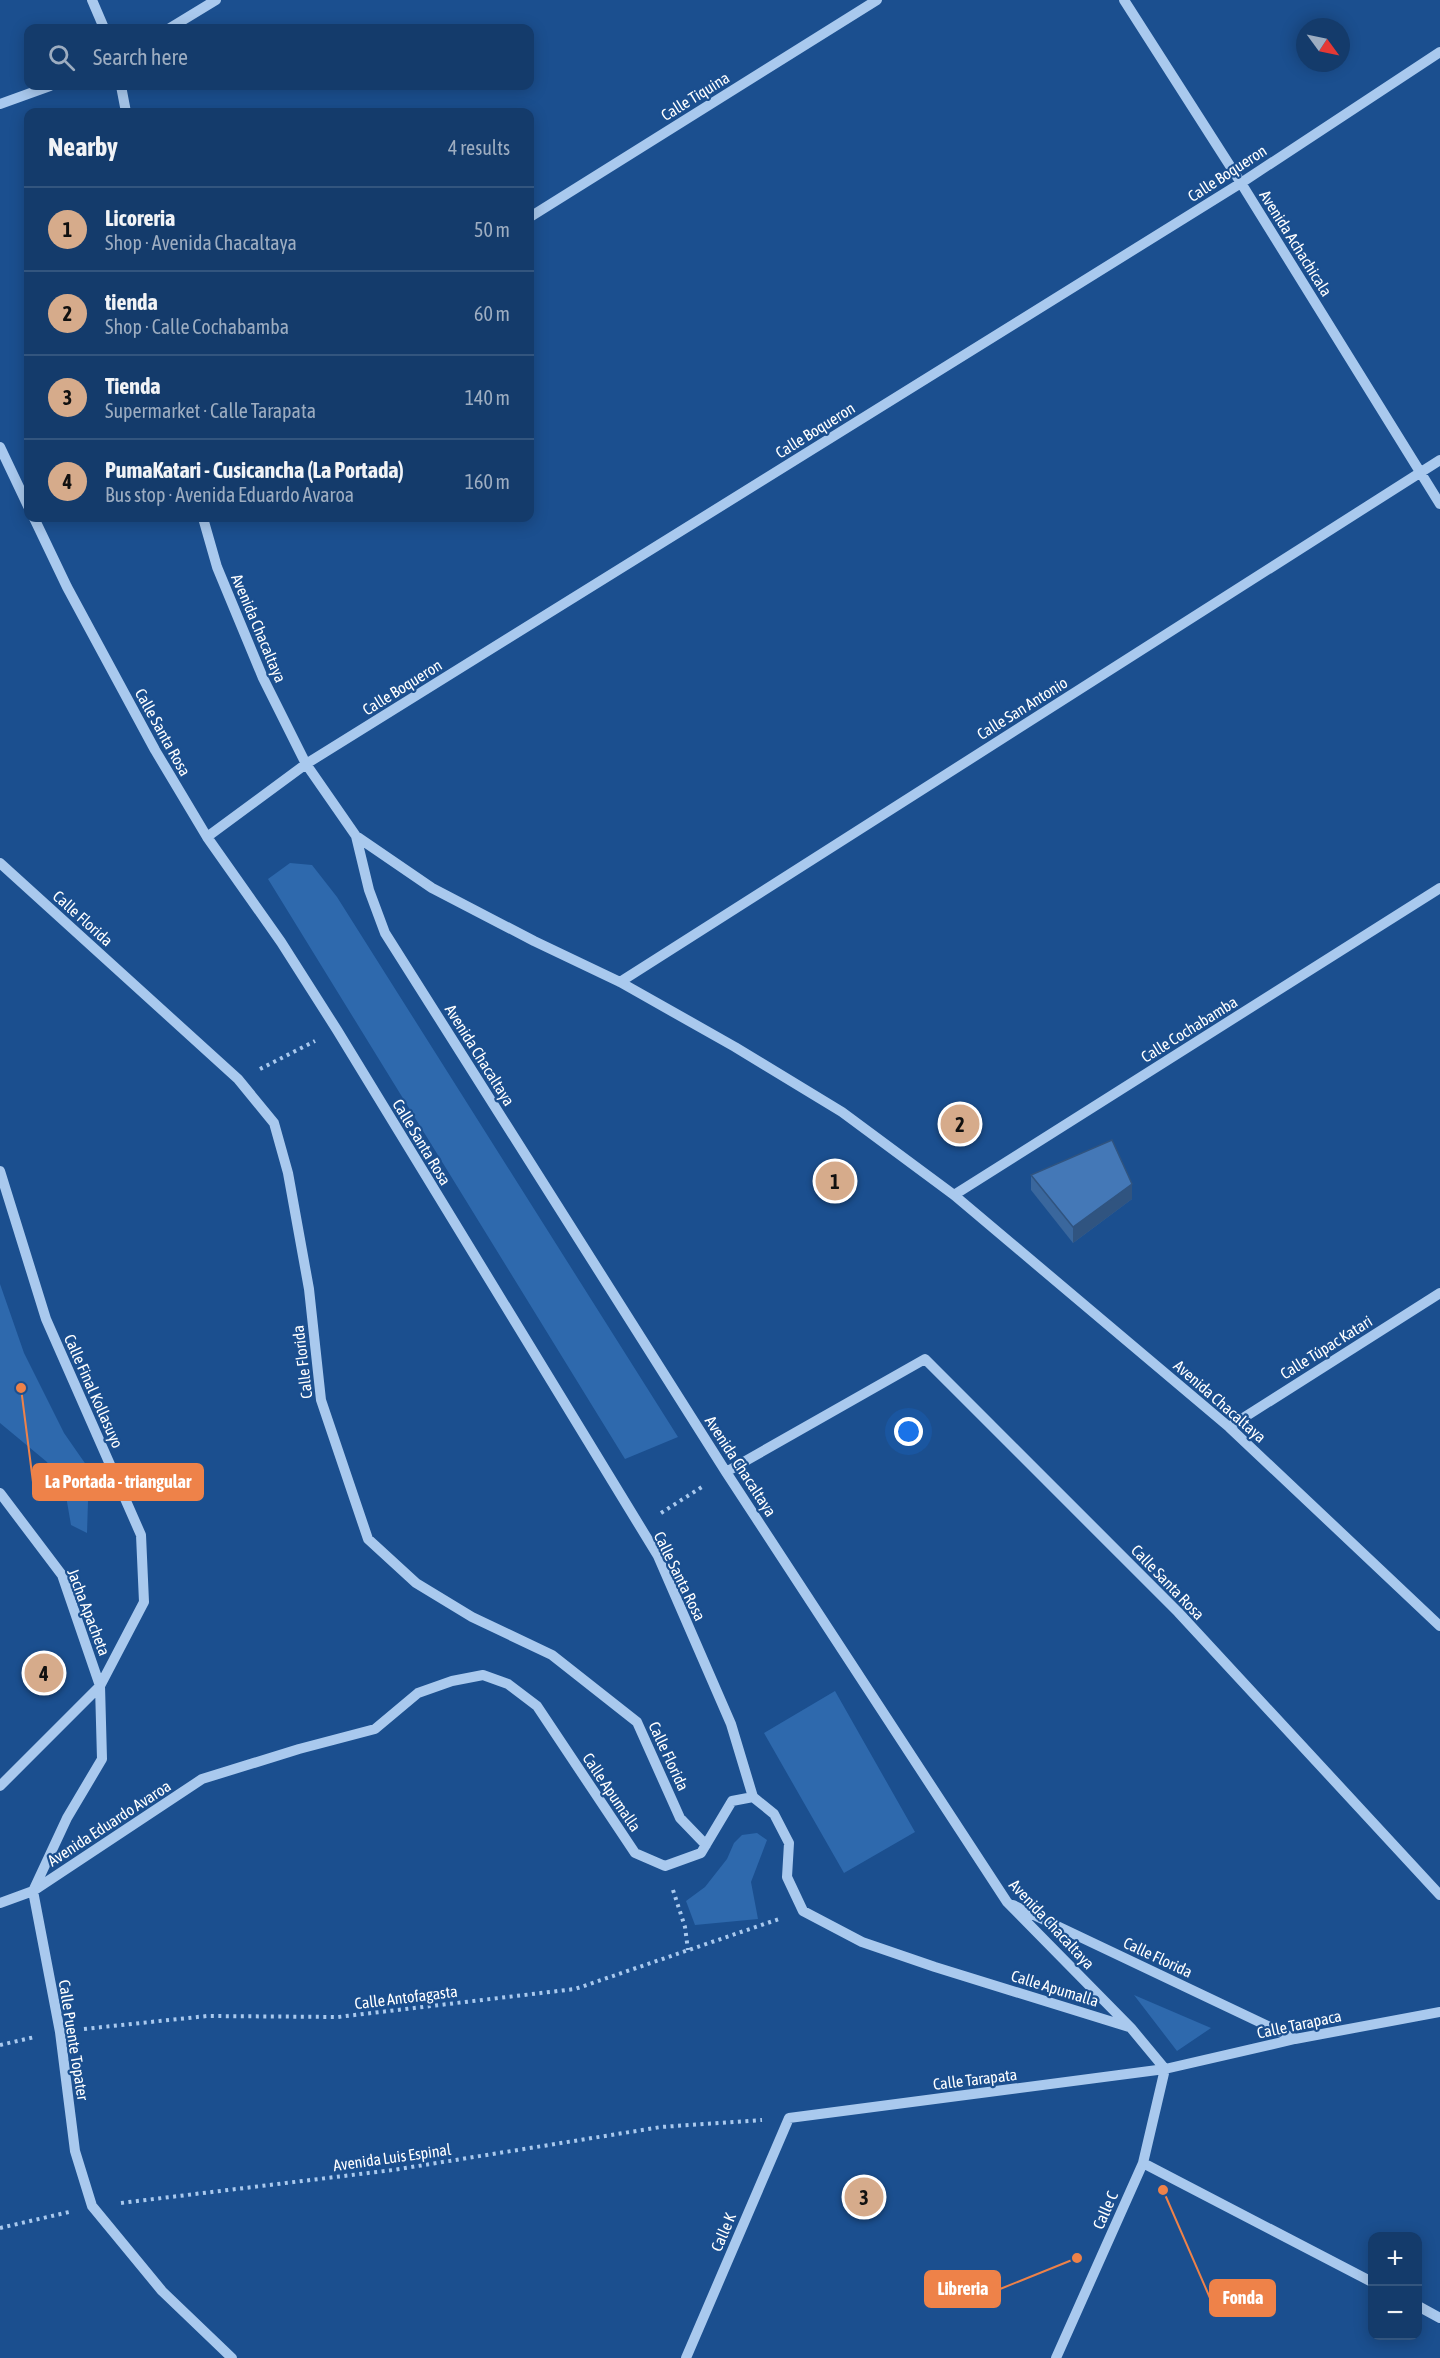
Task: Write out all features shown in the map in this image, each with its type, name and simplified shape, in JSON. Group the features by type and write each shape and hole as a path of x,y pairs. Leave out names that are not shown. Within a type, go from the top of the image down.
{"street":[{"path":"92,0 102,24"},
{"path":"177,24 216,0"},
{"name":"Calle Tiquina","path":"534,214 877,0"},
{"name":"Avenida Achachicala","path":"1124,0 1241,183 1440,504"},
{"name":"Calle Boqueron","path":"207,837 306,764 1241,183 1440,52"},
{"path":"0,104 39,90"},
{"path":"122,90 125,108"},
{"path":"0,447 24,498"},
{"name":"Calle San Antonio","path":"620,982 1440,460"},
{"name":"Calle Santa Rosa","path":"36,522 67,587 154,750 207,837 281,942 337,1030 658,1556 731,1724 753,1797"},
{"name":"Avenida Chacaltaya","path":"204,522 221,577 263,678 306,764 356,836 432,888 620,982 735,1047 842,1112 954,1195 1229,1427 1440,1626"},
{"name":"Avenida Chacaltaya","path":"356,836 369,890 385,933 726,1472 1007,1902 1131,2028 1165,2069"},
{"name":"Calle Florida","path":"0,862 238,1079 274,1123 288,1173 309,1290 321,1400 368,1539 416,1584 472,1617 552,1655 638,1722 680,1818 706,1845"},
{"name":"Calle Cochabamba","path":"954,1195 1440,888"},
{"name":"Calle Final Kollasuyo","path":"0,1171 46,1319 141,1535 144,1602 100,1686"},
{"name":"Calle Túpac Katari","path":"1229,1427 1440,1293"},
{"name":"Calle Santa Rosa","path":"726,1472 925,1359 1178,1612 1440,1895"},
{"name":"Jacha Apacheta","path":"0,1493 62,1575 100,1686"},
{"name":"Calle Apumalla","path":"202,1779 299,1749 375,1729 418,1692 452,1681 483,1675 508,1684 537,1706 635,1853 665,1866"},
{"path":"0,1786 100,1686"},
{"path":"33,1891 67,1818 102,1759 100,1686"},
{"name":"Avenida Eduardo Avaroa","path":"0,1903 33,1891 202,1779"},
{"path":"665,1866 701,1853 732,1801 753,1797 774,1814 789,1843 786,1877 803,1911"},
{"name":"Calle Puente Topater","path":"33,1891 60,2032 75,2151 92,2206 162,2291 232,2358"},
{"name":"Calle Florida","path":"1007,1902 1295,2039"},
{"name":"Calle Apumalla","path":"803,1911 862,1942 1131,2028"},
{"name":"Calle Tarapaca","path":"1165,2069 1295,2039 1440,2012"},
{"name":"Calle Tarapata","path":"789,2118 1165,2069"},
{"name":"Calle C","path":"1056,2358 1143,2163 1165,2069"},
{"name":"Calle K","path":"687,2358 789,2118"},
{"path":"1143,2163 1368,2280"},
{"path":"1422,2308 1440,2318"}],"path":[{"path":"238,1079 337,1030"},
{"path":"639,1527 726,1472"},
{"path":"665,1866 685,1927 688,1950"},
{"name":"Calle Antofagasta","path":"0,2045 60,2032 207,2016 338,2017 575,1989 803,1911"},
{"name":"Avenida Luis Espinal","path":"0,2228 92,2206 393,2170 661,2127 789,2118"}],"shaded area":[{"path":"290,863 312,865 337,897 678,1437 625,1459 268,879"},
{"path":"0,1284 24,1353 64,1433 89,1469 87,1533 71,1525 66,1496 47,1462 0,1423"},
{"path":"835,1691 915,1832 844,1873 764,1733"},
{"path":"757,1833 767,1840 751,1882 758,1919 695,1925 686,1901 705,1887 727,1859 734,1843 742,1835"},
{"path":"1134,1995 1211,2028 1177,2051"}],"building":[{"path":"1112,1140 1132,1184 1073,1227 1031,1175"}],"place":[{"name":"tienda","path":"960,1124"},
{"name":"Licoreria","path":"835,1181"},
{"name":"La Portada - triangular","path":"21,1388"},
{"name":"PumaKatari - Cusicancha (La Portada)","path":"44,1673"},
{"name":"Fonda","path":"1163,2190"},
{"name":"Tienda","path":"864,2197"},
{"name":"Libreria","path":"1077,2258"}]}
